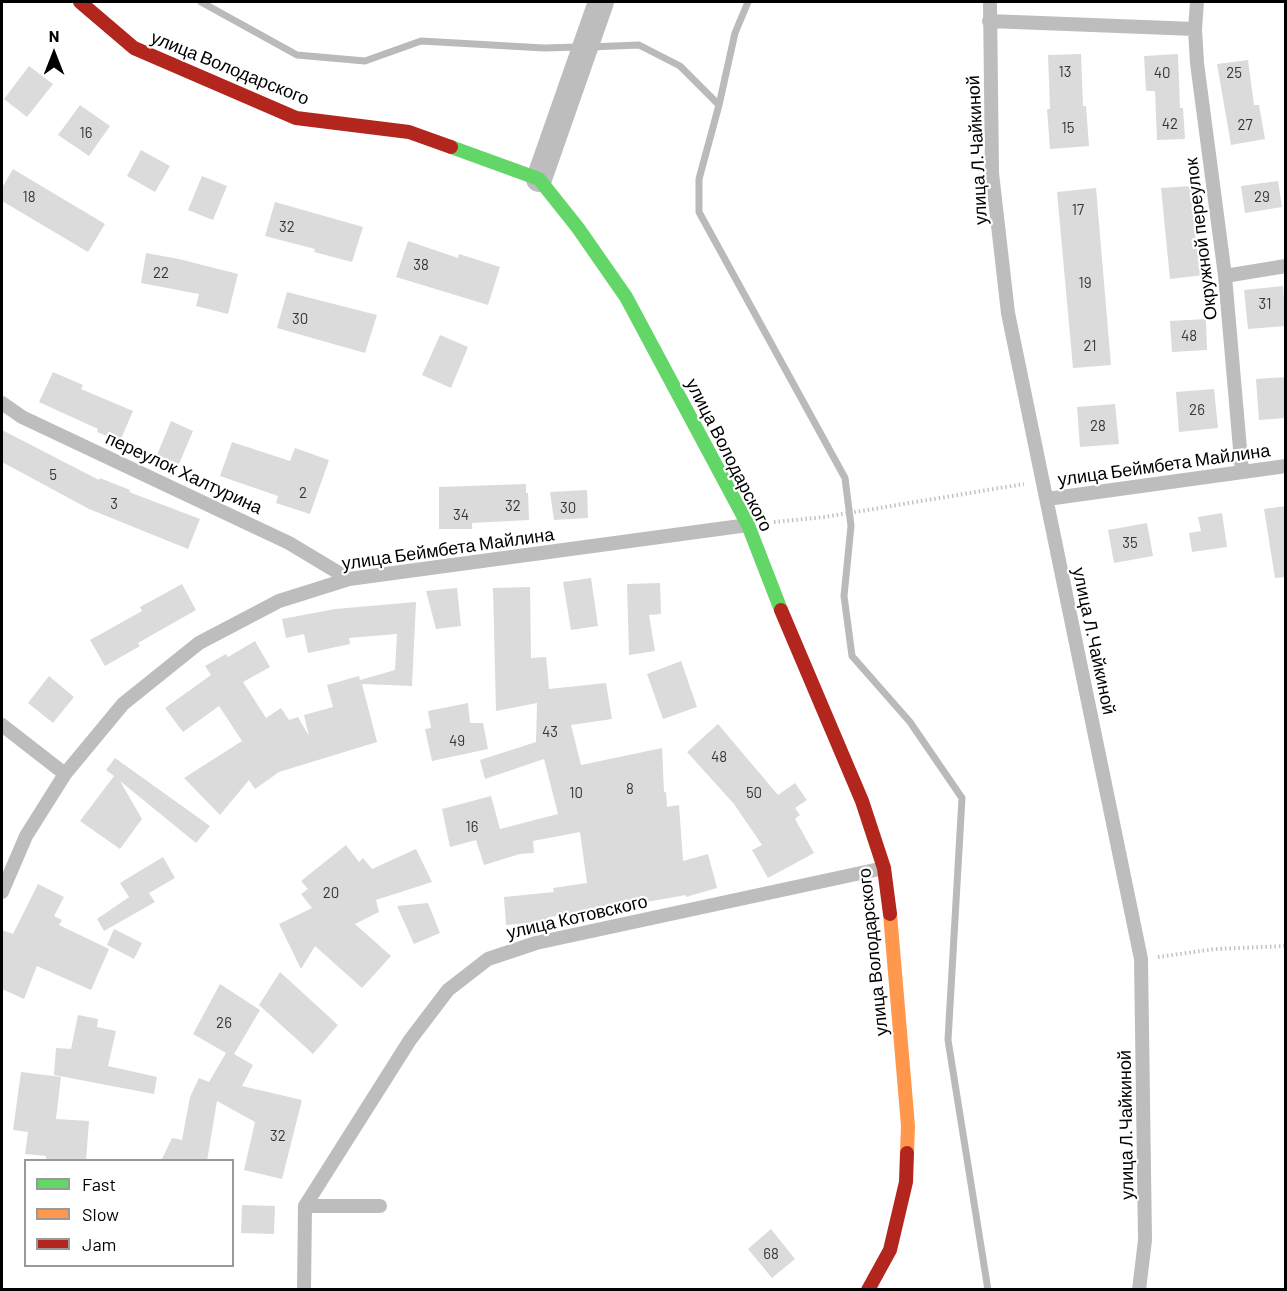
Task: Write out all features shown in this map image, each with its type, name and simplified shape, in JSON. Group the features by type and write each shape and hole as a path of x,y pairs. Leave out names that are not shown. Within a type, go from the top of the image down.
{"street":[{"name":"улица Володарского","path":"80,2 134,48 296,118 409,132 539,179 578,228 626,297 748,525 759,557 862,801 884,868 894,946 907,1115 906,1182 891,1250 868,1290"},
{"path":"539,179 602,2"}],"lane":[{"name":"улица Л.Чайкиной","path":"990,2 992,173 1008,313 1141,959 1146,1240 1139,1290"},
{"name":"Окружной переулок","path":"1197,2 1195,29 1197,63 1225,276 1242,472"},
{"path":"989,21 1195,29"},
{"path":"1225,276 1286,266"},
{"name":"переулок Халтурина","path":"2,403 22,417 290,543 350,579"},
{"name":"улица Беймбета Майлина","path":"1047,499 1286,466"},
{"name":"улица Беймбета Майлина","path":"2,892 26,836 65,774 123,704 199,643 279,601 350,579 748,525"},
{"path":"2,725 65,774"},
{"name":"улица Котовского","path":"305,1206 410,1040 448,990 488,959 536,943 884,868"},
{"path":"304,1290 305,1206 380,1206"}],"path":[{"path":"748,525 825,517 1043,481"},
{"path":"1141,959 1215,949 1286,946"}],"building":[{"path":"1081,54 1083,106 1086,106 1089,146 1050,149 1047,109 1050,109 1048,55"},
{"path":"1178,54 1180,108 1183,108 1185,139 1157,140 1155,91 1146,91 1144,56"},
{"path":"1248,60 1254,105 1259,105 1265,139 1231,145 1217,64"},
{"path":"29,66 53,84 27,117 4,99"},
{"path":"80,105 110,126 89,156 58,135"},
{"path":"141,150 170,166 155,192 127,176"},
{"path":"13,169 105,224 88,252 2,201 2,188"},
{"path":"202,176 227,186 213,220 188,210"},
{"path":"1278,181 1282,207 1245,213 1241,186"},
{"path":"1192,186 1196,247 1200,247 1204,275 1170,279 1161,188"},
{"path":"1096,188 1111,365 1073,368 1057,192"},
{"path":"275,202 363,227 352,262 314,252 315,249 265,236"},
{"path":"408,241 458,258 459,254 500,267 488,305 396,277"},
{"path":"146,253 238,274 228,314 196,306 199,294 141,283"},
{"path":"1283,286 1286,326 1248,329 1244,290"},
{"path":"287,292 377,315 365,353 277,328"},
{"path":"1206,319 1207,350 1172,352 1170,321"},
{"path":"440,335 468,347 451,388 422,375"},
{"path":"53,372 83,385 81,389 133,411 120,441 97,432 98,429 39,402"},
{"path":"1286,377 1286,418 1259,420 1256,379"},
{"path":"1214,389 1218,428 1179,432 1176,392"},
{"path":"1115,404 1119,444 1080,447 1077,407"},
{"path":"171,421 193,431 179,464 157,455"},
{"path":"2,430 99,480 100,478 130,490 129,492 200,519 188,549 89,509 2,462"},
{"path":"232,442 290,461 295,448 329,460 310,514 276,503 278,496 220,476"},
{"path":"526,484 529,520 472,523 472,529 439,529 439,487"},
{"path":"587,490 588,518 554,520 550,492"},
{"path":"1286,506 1286,577 1275,578 1264,509"},
{"path":"1222,513 1227,547 1192,552 1189,533 1201,531 1198,517"},
{"path":"1147,523 1153,556 1114,563 1108,530"},
{"path":"591,578 598,626 571,630 563,582"},
{"path":"660,583 661,614 649,615 655,651 629,655 627,584"},
{"path":"182,584 196,610 138,643 140,646 105,666 90,640 142,611 140,607"},
{"path":"530,587 531,658 546,657 549,689 606,683 612,719 571,725 581,765 662,748 667,807 679,805 683,861 708,854 717,888 686,897 686,895 607,909 608,911 548,917 549,921 506,925 504,897 554,892 553,888 587,883 580,832 533,841 534,853 520,854 484,865 476,840 450,847 442,809 491,796 500,829 558,814 544,759 485,779 480,760 536,742 537,703 496,711 493,588"},
{"path":"457,588 461,626 436,629 426,591"},
{"path":"416,602 412,686 362,684 377,742 279,772 255,789 249,780 220,815 184,778 242,741 219,706 183,732 165,708 211,675 205,666 226,654 228,657 255,641 270,667 243,682 266,718 281,708 289,720 298,717 309,736 304,715 333,707 327,685 359,676 360,680 395,670 397,634 349,638 350,644 308,653 304,634 286,638 282,619 335,609"},
{"path":"681,661 697,707 663,719 647,674"},
{"path":"49,676 74,697 53,723 28,703"},
{"path":"468,703 470,723 483,723 488,749 432,761 425,729 431,728 428,711"},
{"path":"718,724 778,795 795,783 807,800 795,808 800,815 795,819 814,853 768,878 752,850 762,845 734,804 687,752"},
{"path":"115,758 210,826 196,843 120,781 142,819 120,849 80,821 114,776 106,770"},
{"path":"346,845 359,862 363,858 372,869 416,849 432,882 376,900 379,912 355,924 391,956 362,988 315,946 301,969 279,924 312,908 301,894 308,889 301,881"},
{"path":"163,857 175,878 149,893 155,902 104,931 97,919 129,897 120,883"},
{"path":"38,884 64,897 54,916 62,920 59,925 109,949 91,990 37,966 24,999 2,989 2,930 13,934"},
{"path":"428,903 440,933 414,944 397,906"},
{"path":"114,929 142,943 134,959 107,945"},
{"path":"280,972 338,1025 313,1054 259,1005"},
{"path":"220,984 260,1010 234,1054 253,1065 242,1086 302,1100 282,1179 244,1170 255,1122 217,1101 207,1159 162,1159 172,1138 182,1140 190,1097 199,1078 209,1082 226,1053 193,1034"},
{"path":"78,1015 98,1019 97,1027 116,1031 108,1066 157,1077 154,1094 54,1075 56,1048 71,1049"},
{"path":"21,1072 61,1077 56,1119 89,1121 86,1159 46,1159 46,1156 25,1154 28,1132 13,1130"},
{"path":"242,1205 275,1206 274,1234 241,1233"},
{"path":"771,1229 795,1259 772,1278 748,1249"}],"waterway":[{"path":"201,2 297,55 365,61 421,41 544,48 579,47"},
{"path":"748,2 735,33 699,179 699,212 845,478 851,526 844,596 852,656 910,722 962,798 948,1040 988,1290"},
{"path":"590,47 639,45 680,66 719,105"}],"traffic: fast":[{"path":"451,147 539,179 578,228 626,297 748,525 781,610"}],"traffic: slow":[{"path":"890,914 908,1126 907,1153"}],"traffic: jam":[{"path":"80,2 134,48 296,118 409,132 451,147"},
{"path":"781,610 862,801 884,868 890,914"},
{"path":"868,1290 890,1250 906,1182 907,1153"}]}
